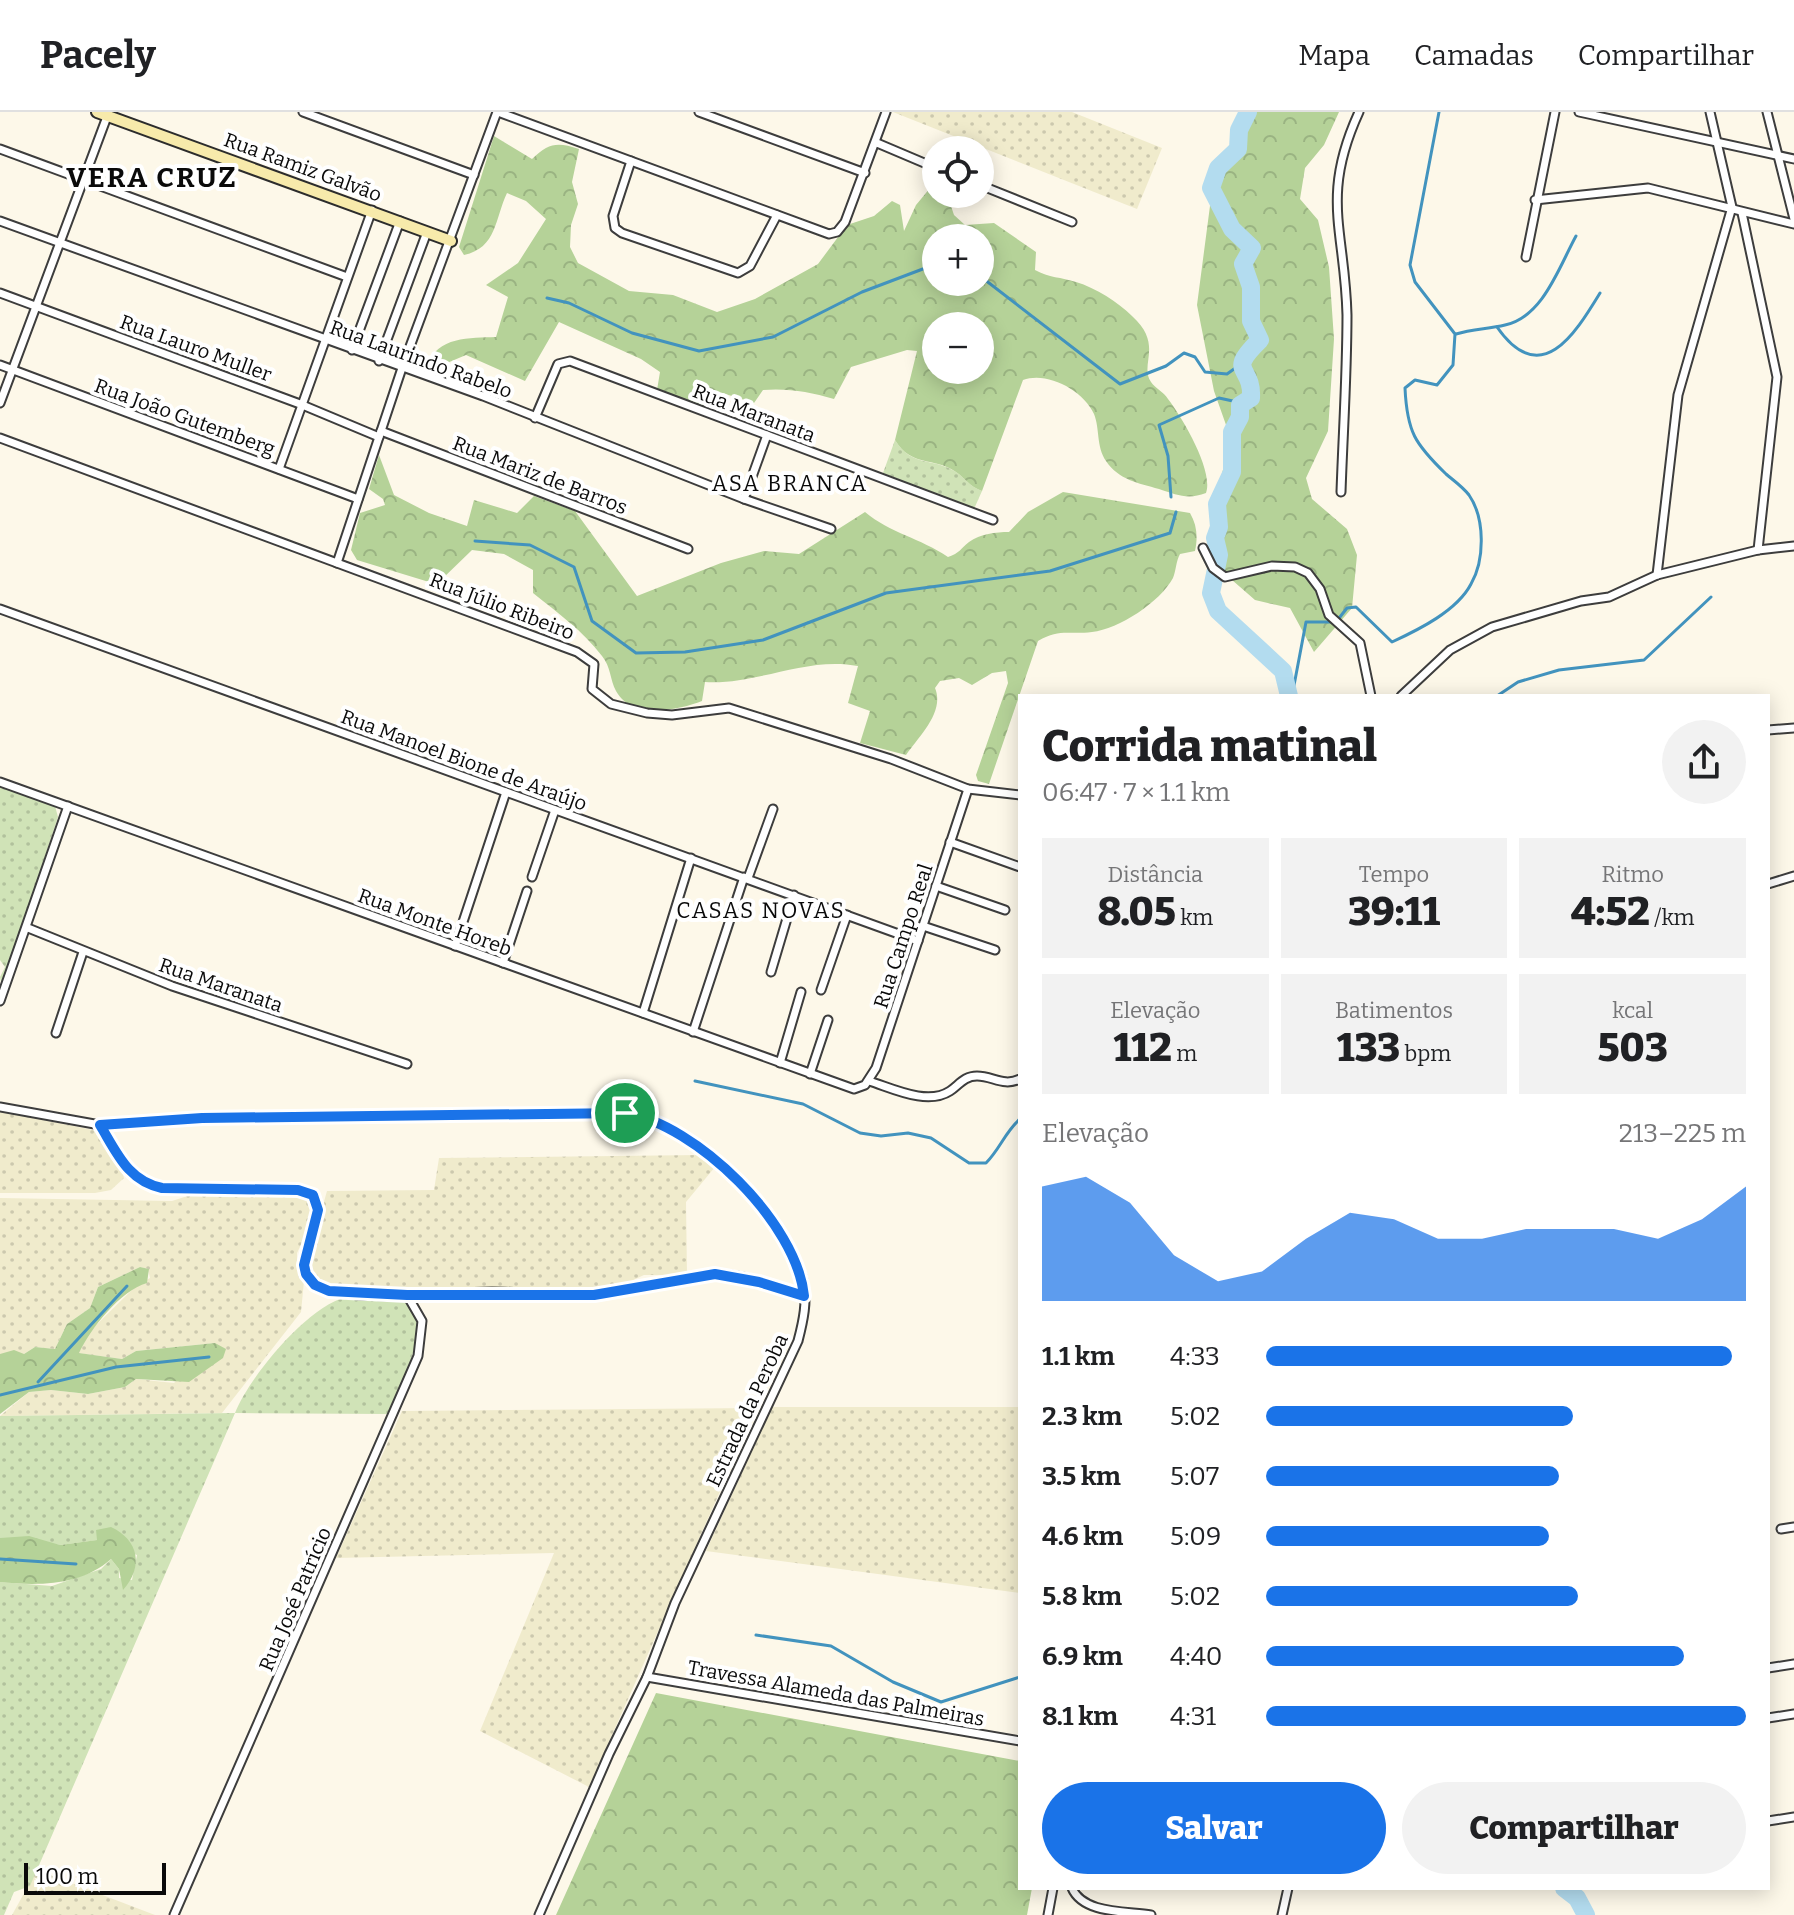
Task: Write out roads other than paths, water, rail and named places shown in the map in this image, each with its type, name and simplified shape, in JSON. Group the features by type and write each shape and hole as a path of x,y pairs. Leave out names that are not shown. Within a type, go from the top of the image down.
{"street":[{"path":"303,112 474,175"},
{"path":"337,563 402,368 497,112 820,232 837,232 865,173 886,112"},
{"path":"699,112 865,173"},
{"path":"1341,492 1346,299 1335,183 1346,139 1359,112"},
{"path":"1526,257 1555,112"},
{"path":"1579,112 1794,159"},
{"path":"1657,575 1678,395 1732,207 1710,112"},
{"path":"1535,200 1648,188 1732,207 1742,213 1794,222 1767,112"},
{"path":"0,403 83,179 104,113"},
{"name":"Rua Ramiz Galvão","path":"104,113 451,241"},
{"path":"877,143 922,162"},
{"path":"0,149 347,277"},
{"path":"631,161 613,216 615,228 622,233 738,273 750,266 777,215"},
{"path":"994,191 1072,222"},
{"path":"279,469 372,210"},
{"path":"1742,213 1777,377 1758,550"},
{"name":"Rua Laurindo Rabelo","path":"0,221 831,529"},
{"path":"352,350 400,221"},
{"path":"379,361 427,232"},
{"name":"Rua Lauro Muller","path":"0,293 380,434"},
{"name":"Rua Maranata","path":"535,418 555,369 565,360 993,520"},
{"name":"Rua João Gutemberg","path":"0,365 358,499"},
{"name":"Rua Mariz de Barros","path":"380,434 688,549"},
{"path":"744,499 767,435"},
{"name":"Rua Júlio Ribeiro","path":"0,438 426,593 588,657 594,664 592,689 611,704 647,713 672,715 729,708 879,755 968,789"},
{"path":"1403,694 1450,650 1492,627 1581,601 1609,597 1657,575 1758,550 1794,546"},
{"path":"1203,548 1213,568 1221,574 1282,566 1308,573 1320,589 1323,605 1331,617 1364,650 1371,694"},
{"name":"Rua Manoel Bione de Araújo","path":"0,609 918,941"},
{"path":"1770,730 1794,728"},
{"name":"Rua Monte Horeb","path":"0,782 849,1088 860,1088 869,1081"},
{"path":"968,789 1018,795"},
{"name":"Rua Campo Real","path":"869,1081 968,789"},
{"path":"455,946 506,792"},
{"path":"0,1001 28,928 68,806"},
{"path":"693,1032 746,877 773,809"},
{"path":"532,877 555,810"},
{"path":"950,842 1018,866"},
{"path":"643,1013 691,858"},
{"path":"1770,883 1794,876"},
{"path":"936,886 1005,910"},
{"path":"503,963 527,891"},
{"path":"771,972 794,895"},
{"path":"821,990 847,915"},
{"path":"923,926 995,950"},
{"name":"Rua Maranata","path":"28,928 172,986 407,1064"},
{"path":"56,1033 83,952"},
{"path":"780,1063 801,992"},
{"path":"810,1074 828,1020"},
{"path":"869,1081 932,1097 949,1092 961,1081 974,1076 1004,1084 1018,1080"},
{"name":"Estrada da Peroba","path":"0,1107 100,1125 202,1118 635,1114 693,1144 745,1186 785,1241 803,1281 798,1341 675,1603 647,1677 609,1754 539,1915"},
{"path":"100,1125 132,1175 142,1183 162,1188 298,1190 313,1195 318,1210 304,1265 306,1274 315,1285 342,1292 594,1295 715,1274 759,1282 804,1296"},
{"name":"Rua José Patrício","path":"174,1915 418,1356 422,1321 407,1295"},
{"path":"1781,1529 1794,1527"},
{"path":"1770,1668 1794,1664"},
{"name":"Travessa Alameda das Palmeiras","path":"647,1677 1018,1741"},
{"path":"1770,1718 1794,1714"},
{"path":"1770,1821 1794,1817"},
{"path":"1048,1915 1053,1890"},
{"path":"1073,1890 1078,1899 1094,1907 1151,1915"},
{"path":"1282,1915 1288,1890"}],"waterway":[{"path":"1248,112 1239,130 1238,149 1218,168 1211,188 1232,229 1252,248 1243,264 1251,287 1251,321 1260,340 1242,364 1251,387 1251,398 1240,405 1240,417 1232,432 1232,472 1217,504 1219,527 1215,538 1219,555 1211,593 1218,611 1283,671 1289,694"},
{"path":"1292,694 1306,622 1336,622 1347,608 1356,607 1392,642 1425,625 1456,603 1471,584 1479,563 1480,527 1474,504 1467,492 1420,445 1411,427 1406,403 1405,388 1415,380 1437,385 1453,365 1455,334 1415,282 1410,265 1439,112"},
{"path":"1456,334 1505,325 1530,312 1556,276 1576,236"},
{"path":"547,298 569,303 632,333 699,351 773,337 862,292 922,269"},
{"path":"994,287 1120,384 1166,366 1184,353 1195,357 1205,372 1227,374 1241,364"},
{"path":"1497,327 1513,345 1528,354 1542,355 1556,349 1568,338 1600,293"},
{"path":"1171,497 1168,456 1159,425 1219,398 1242,403"},
{"path":"475,541 530,545 574,567 592,621 636,653 685,652 763,640 886,593 1050,571 1170,533 1176,512"},
{"path":"1500,694 1518,682 1559,670 1644,660 1711,597"},
{"path":"695,1081 803,1104 860,1133 881,1136 908,1133 931,1138 969,1163 986,1163 1018,1121"},
{"path":"38,1382 127,1286"},
{"path":"0,1395 116,1367 209,1357"},
{"path":"0,1559 76,1564"},
{"path":"756,1635 831,1646 893,1682 941,1702 1018,1678"},
{"path":"1567,1890 1577,1898 1586,1915"}],"district":[{"name":"VERA CRUZ","path":"152,177"},
{"name":"ASA BRANCA","path":"790,483"},
{"name":"CASAS NOVAS","path":"761,910"}]}
